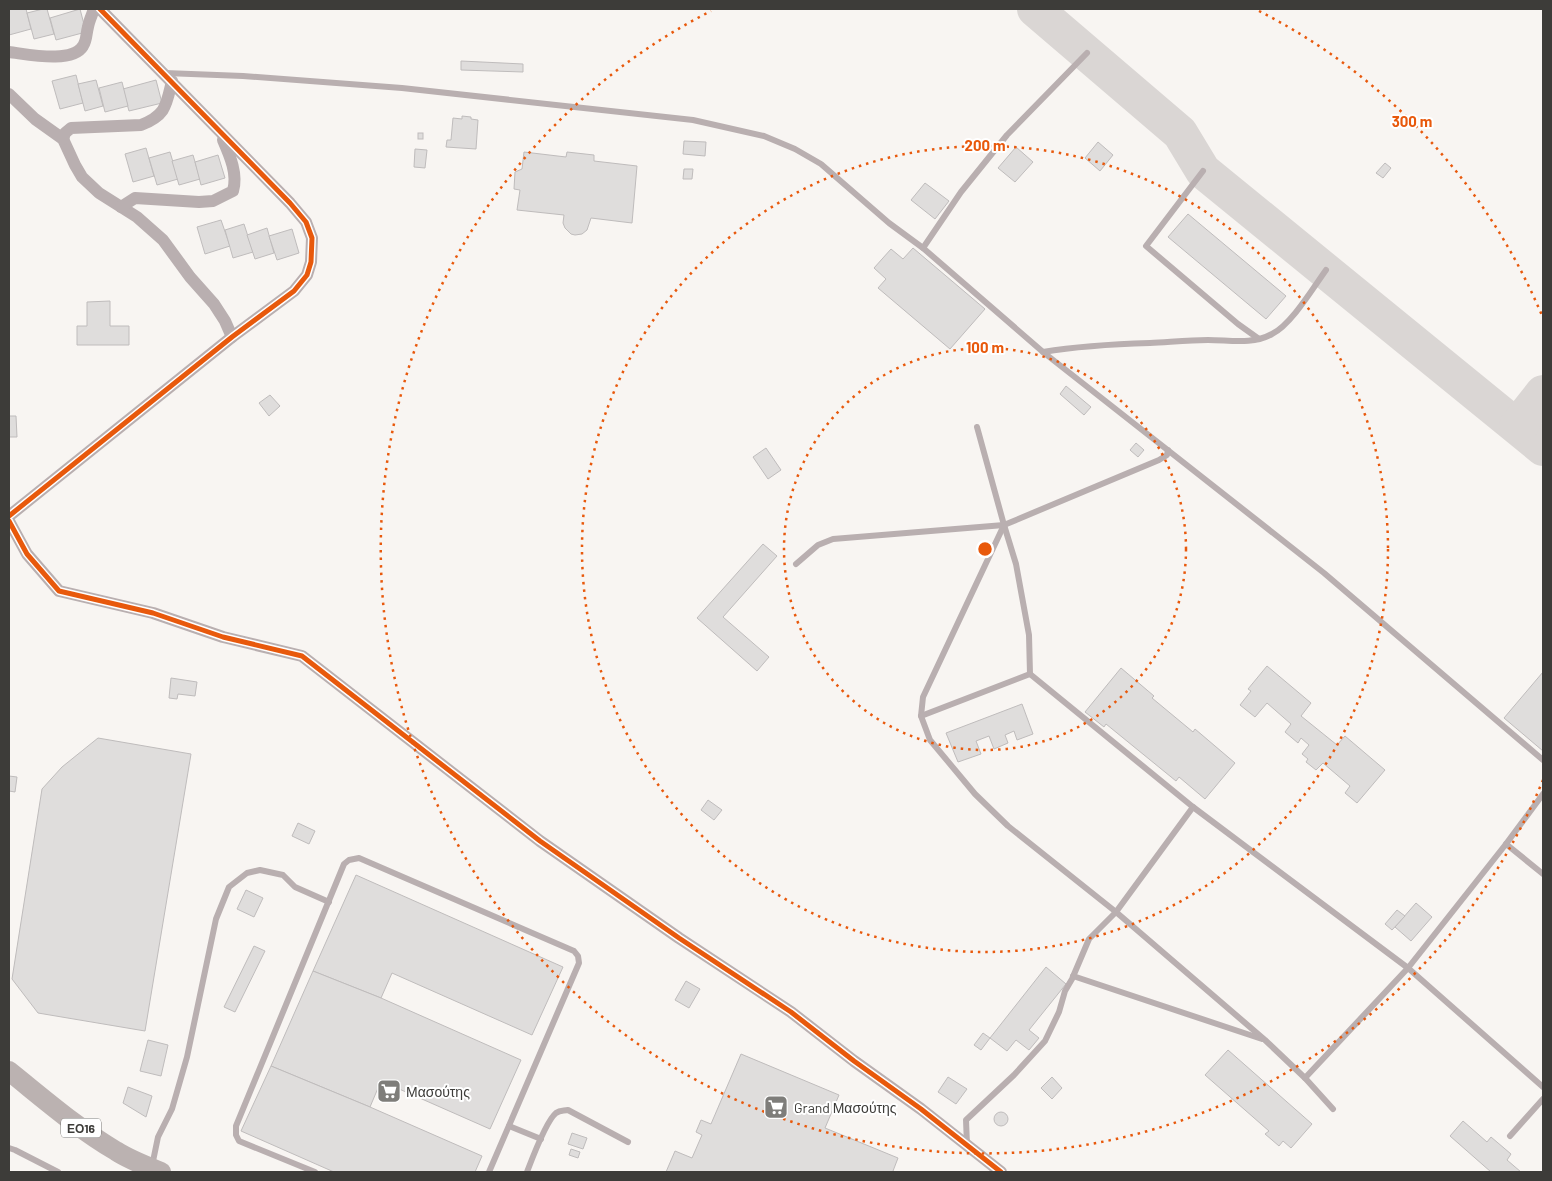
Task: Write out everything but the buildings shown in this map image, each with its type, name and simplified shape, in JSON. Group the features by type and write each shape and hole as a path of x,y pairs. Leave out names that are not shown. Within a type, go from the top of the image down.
{"main road":[{"name":"ΕΟ16","path":"9,1071 96,1139 118,1153 156,1170"}],"street":[{"path":"9,52 63,56 76,53 82,48 86,40 94,9"},
{"path":"9,516 232,337 294,291 307,275 311,262 312,238 306,222 290,203 100,9"},
{"path":"62,139 71,128 141,125 161,115 166,104 168,77"},
{"path":"9,94 35,120 62,139 82,177 99,193 137,217 163,240 190,277 214,304 225,321 232,337"},
{"path":"120,207 135,198 199,202 213,201 233,191 236,181 229,154 219,131"},
{"path":"9,521 27,554 59,591 153,613 223,637 302,656 540,841 679,938 792,1012 1001,1172"}],"lane":[{"path":"923,248 961,192 1007,135 1087,54"},
{"path":"168,77 243,76 402,88 683,118 764,136 794,149 821,164 889,223 923,248 1044,352 1324,573 1543,760"},
{"path":"1203,171 1146,246 1259,340"},
{"path":"1044,352 1124,344 1208,340 1243,342 1259,340 1273,334 1290,318 1326,270"},
{"path":"976,426 1016,564 1029,634 1030,674 1193,807 1408,968 1543,1087"},
{"path":"796,564 818,545 833,539 1004,525 1159,460 1167,455 1168,450"},
{"path":"1004,525 923,696 921,716 930,740 975,794 1008,826 1116,912 1265,1040 1305,1078 1333,1109"},
{"path":"921,716 1030,674"},
{"path":"1305,1078 1408,968 1543,794"},
{"path":"967,1145 966,1120 1014,1076 1046,1041 1059,1012 1065,991 1089,939 1116,912 1193,807"},
{"path":"1506,844 1543,874"},
{"path":"316,1172 239,1141 236,1135 236,1126 344,864 349,860 359,858 574,951 578,956 579,963 489,1172"},
{"path":"156,1170 158,1136 172,1109 187,1057 216,919 229,887 247,873 260,870 283,875 295,887 329,902"},
{"path":"1073,976 1265,1040"},
{"path":"1510,1136 1543,1099"},
{"path":"527,1172 541,1139 554,1115 560,1111 568,1110 628,1142"},
{"path":"509,1126 541,1139"},
{"path":"9,1148 58,1172"}],"taxiway":[{"path":"1035,9 1180,133 1203,171 1543,448"},
{"path":"1522,423 1517,426 1543,393"}],"cycle path":[{"path":"9,516 232,337 294,291 307,275 311,262 312,238 306,222 290,203 100,9"},
{"path":"9,521 27,554 59,591 153,613 223,637 302,656 540,841 679,938 791,1012 854,1061 921,1109 1001,1172"}],"place":[{"name":"Μασούτης","path":"389,1091"},
{"name":"Grand Μασούτης","path":"776,1107"}]}
